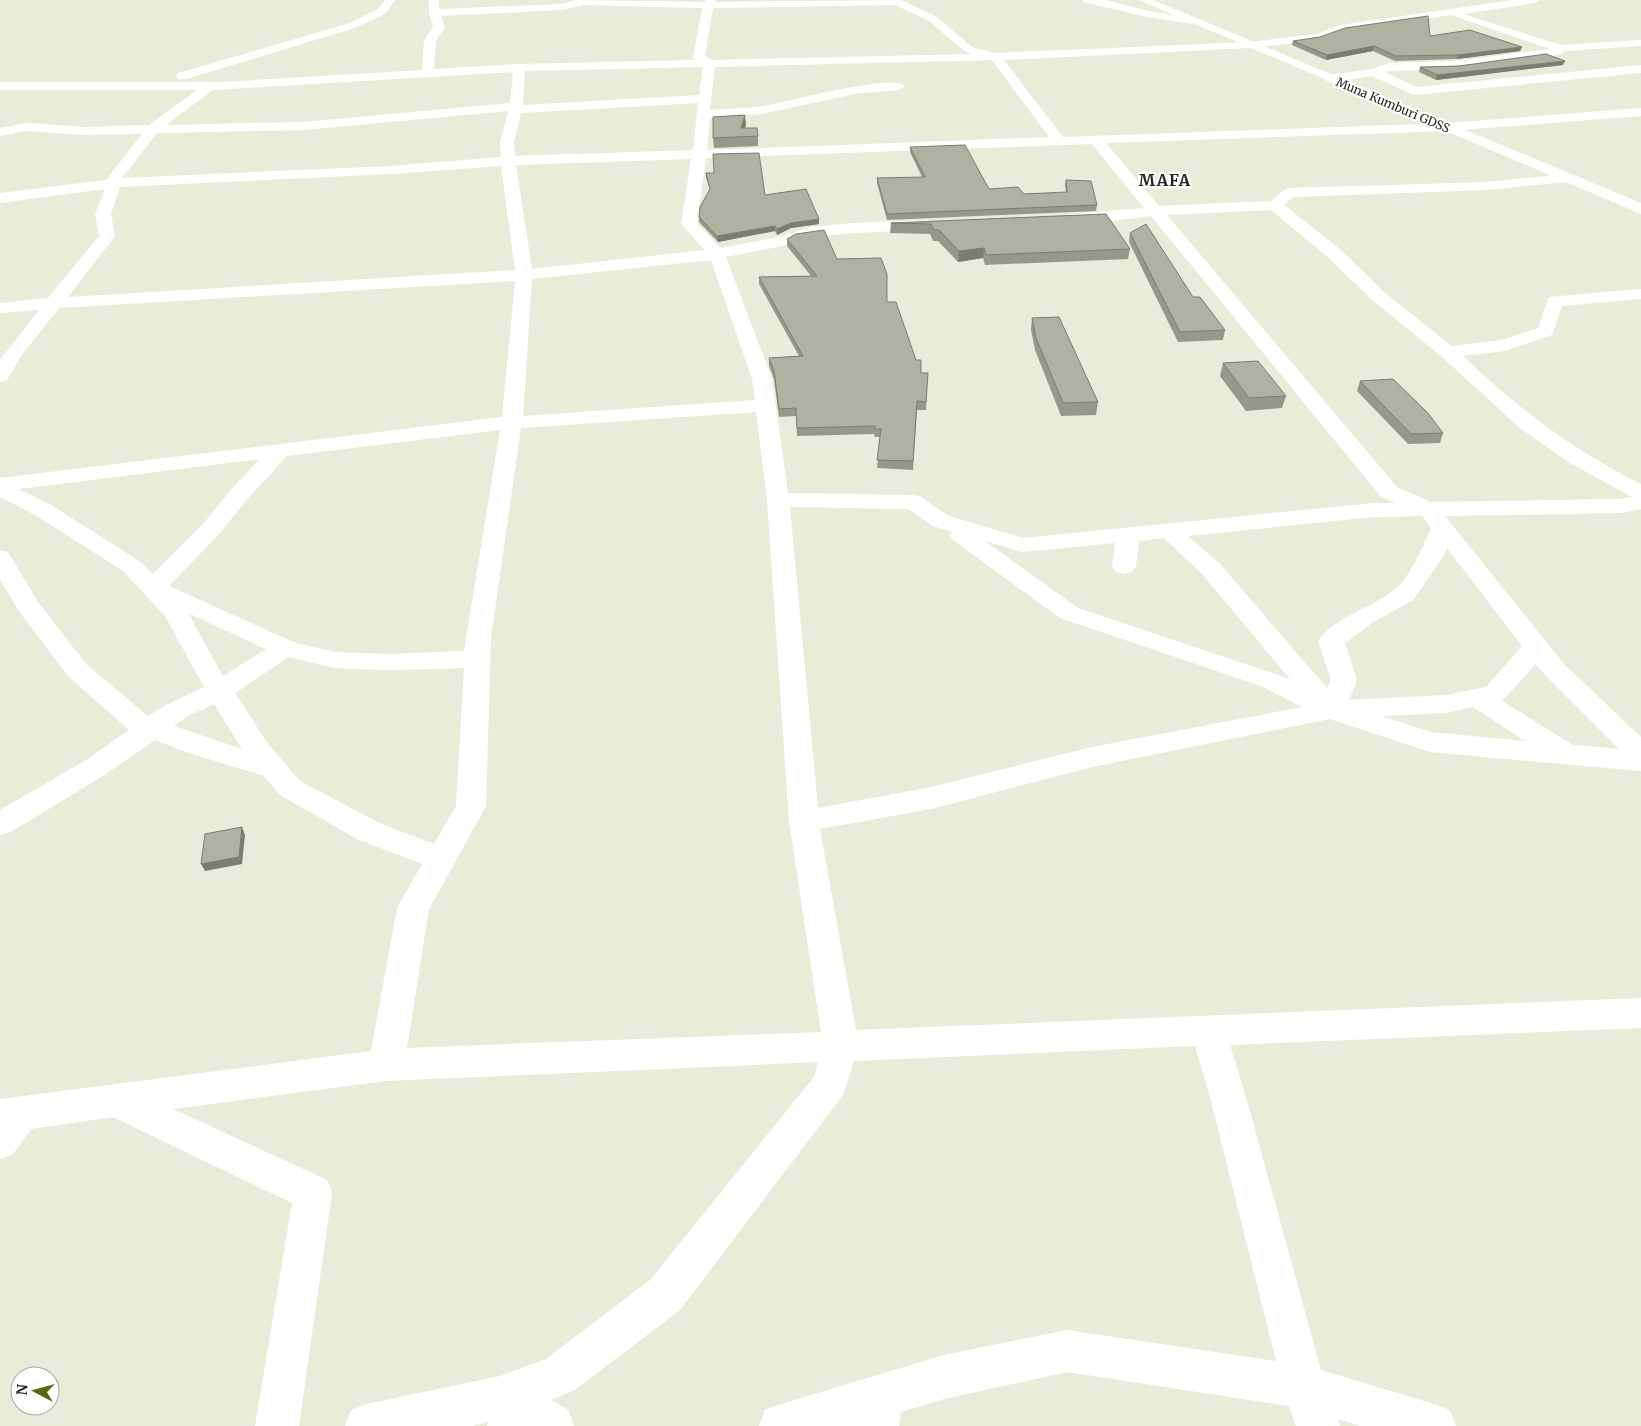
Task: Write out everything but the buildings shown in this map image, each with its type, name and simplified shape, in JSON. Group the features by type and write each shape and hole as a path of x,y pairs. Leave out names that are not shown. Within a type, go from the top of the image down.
{"main road":[{"path":"147,86 351,26 381,12 390,0"},
{"path":"428,73 430,41 439,27 434,13 434,0"},
{"path":"1087,0 1098,1 1147,14 1193,21"},
{"path":"1145,0 1151,0"},
{"name":"Muna Kumburi GDSS","path":"1145,0 1641,209"},
{"path":"0,86 210,86 519,68 995,57 1250,45 1319,37 1340,28 1535,0"},
{"path":"434,13 474,5 561,7 589,1 895,1 933,19 968,49 995,57 1060,142"},
{"path":"708,63 699,58 710,2"},
{"path":"1426,5 1562,48 1641,79"},
{"path":"1330,79 1374,72 1390,67 1457,64 1507,59 1559,51 1562,48 1641,43"},
{"path":"237,61 242,84"},
{"path":"801,76 818,61"},
{"path":"367,1426 500,1398 560,1375 665,1295 830,1084 841,1045 804,820 778,500 762,379 717,254 689,224 700,153 708,63"},
{"path":"386,1065 413,908 470,806 478,638 512,422 524,275 507,152 516,107 519,68"},
{"path":"1374,72 1414,91 1641,69"},
{"path":"0,376 13,354 107,236 102,214 114,183 114,178 154,128 210,86"},
{"path":"0,132 26,126 84,131 304,126 516,107 769,109 859,89 899,86"},
{"path":"0,198 114,183 391,170 507,152 700,153 1097,141 1447,127 1641,112"},
{"path":"1097,141 1389,492 1436,519 1555,670 1641,754"},
{"path":"1055,219 1105,217 1154,211 1275,205 1289,193 1487,186 1566,178"},
{"path":"1275,205 1335,254 1378,296 1448,352 1501,402 1542,435 1613,479 1641,493"},
{"path":"0,308 54,302 524,275 717,254 782,241 791,236 836,229 946,224"},
{"path":"1448,352 1505,346 1546,331 1555,300 1641,294"},
{"path":"0,486 512,422 551,421 765,405"},
{"path":"152,588 211,529 242,491 280,451"},
{"path":"0,486 132,566 176,613 219,691 256,748 290,788 368,831 441,858"},
{"path":"778,500 913,502 1069,613 1270,680 1331,710 1430,742 1641,761"},
{"path":"941,521 1022,545 1374,510 1436,519 1622,506 1641,502"},
{"path":"1331,710 1344,680 1331,641 1363,618 1404,595 1431,557 1436,519"},
{"path":"1168,531 1211,569 1331,710"},
{"path":"1124,567 1128,535"},
{"path":"0,557 27,605 77,670 138,723 199,746 274,769"},
{"path":"152,588 247,629 285,648 334,660 388,662 476,659"},
{"path":"804,820 931,798 1092,757 1331,710 1446,704 1495,694 1536,647"},
{"path":"0,824 96,767 178,710 219,691 285,648"},
{"path":"1478,698 1566,754"},
{"path":"7,1124 116,1101 386,1065 1641,1013"},
{"path":"1208,1030 1230,1106 1304,1387 1318,1426"},
{"path":"116,1101 312,1193 277,1426"},
{"path":"781,1426 879,1411 944,1377 1067,1352 1304,1387 1434,1426"},
{"path":"509,1426 528,1410 552,1426"}],"district":[{"name":"MAFA","path":"1165,180"}]}
